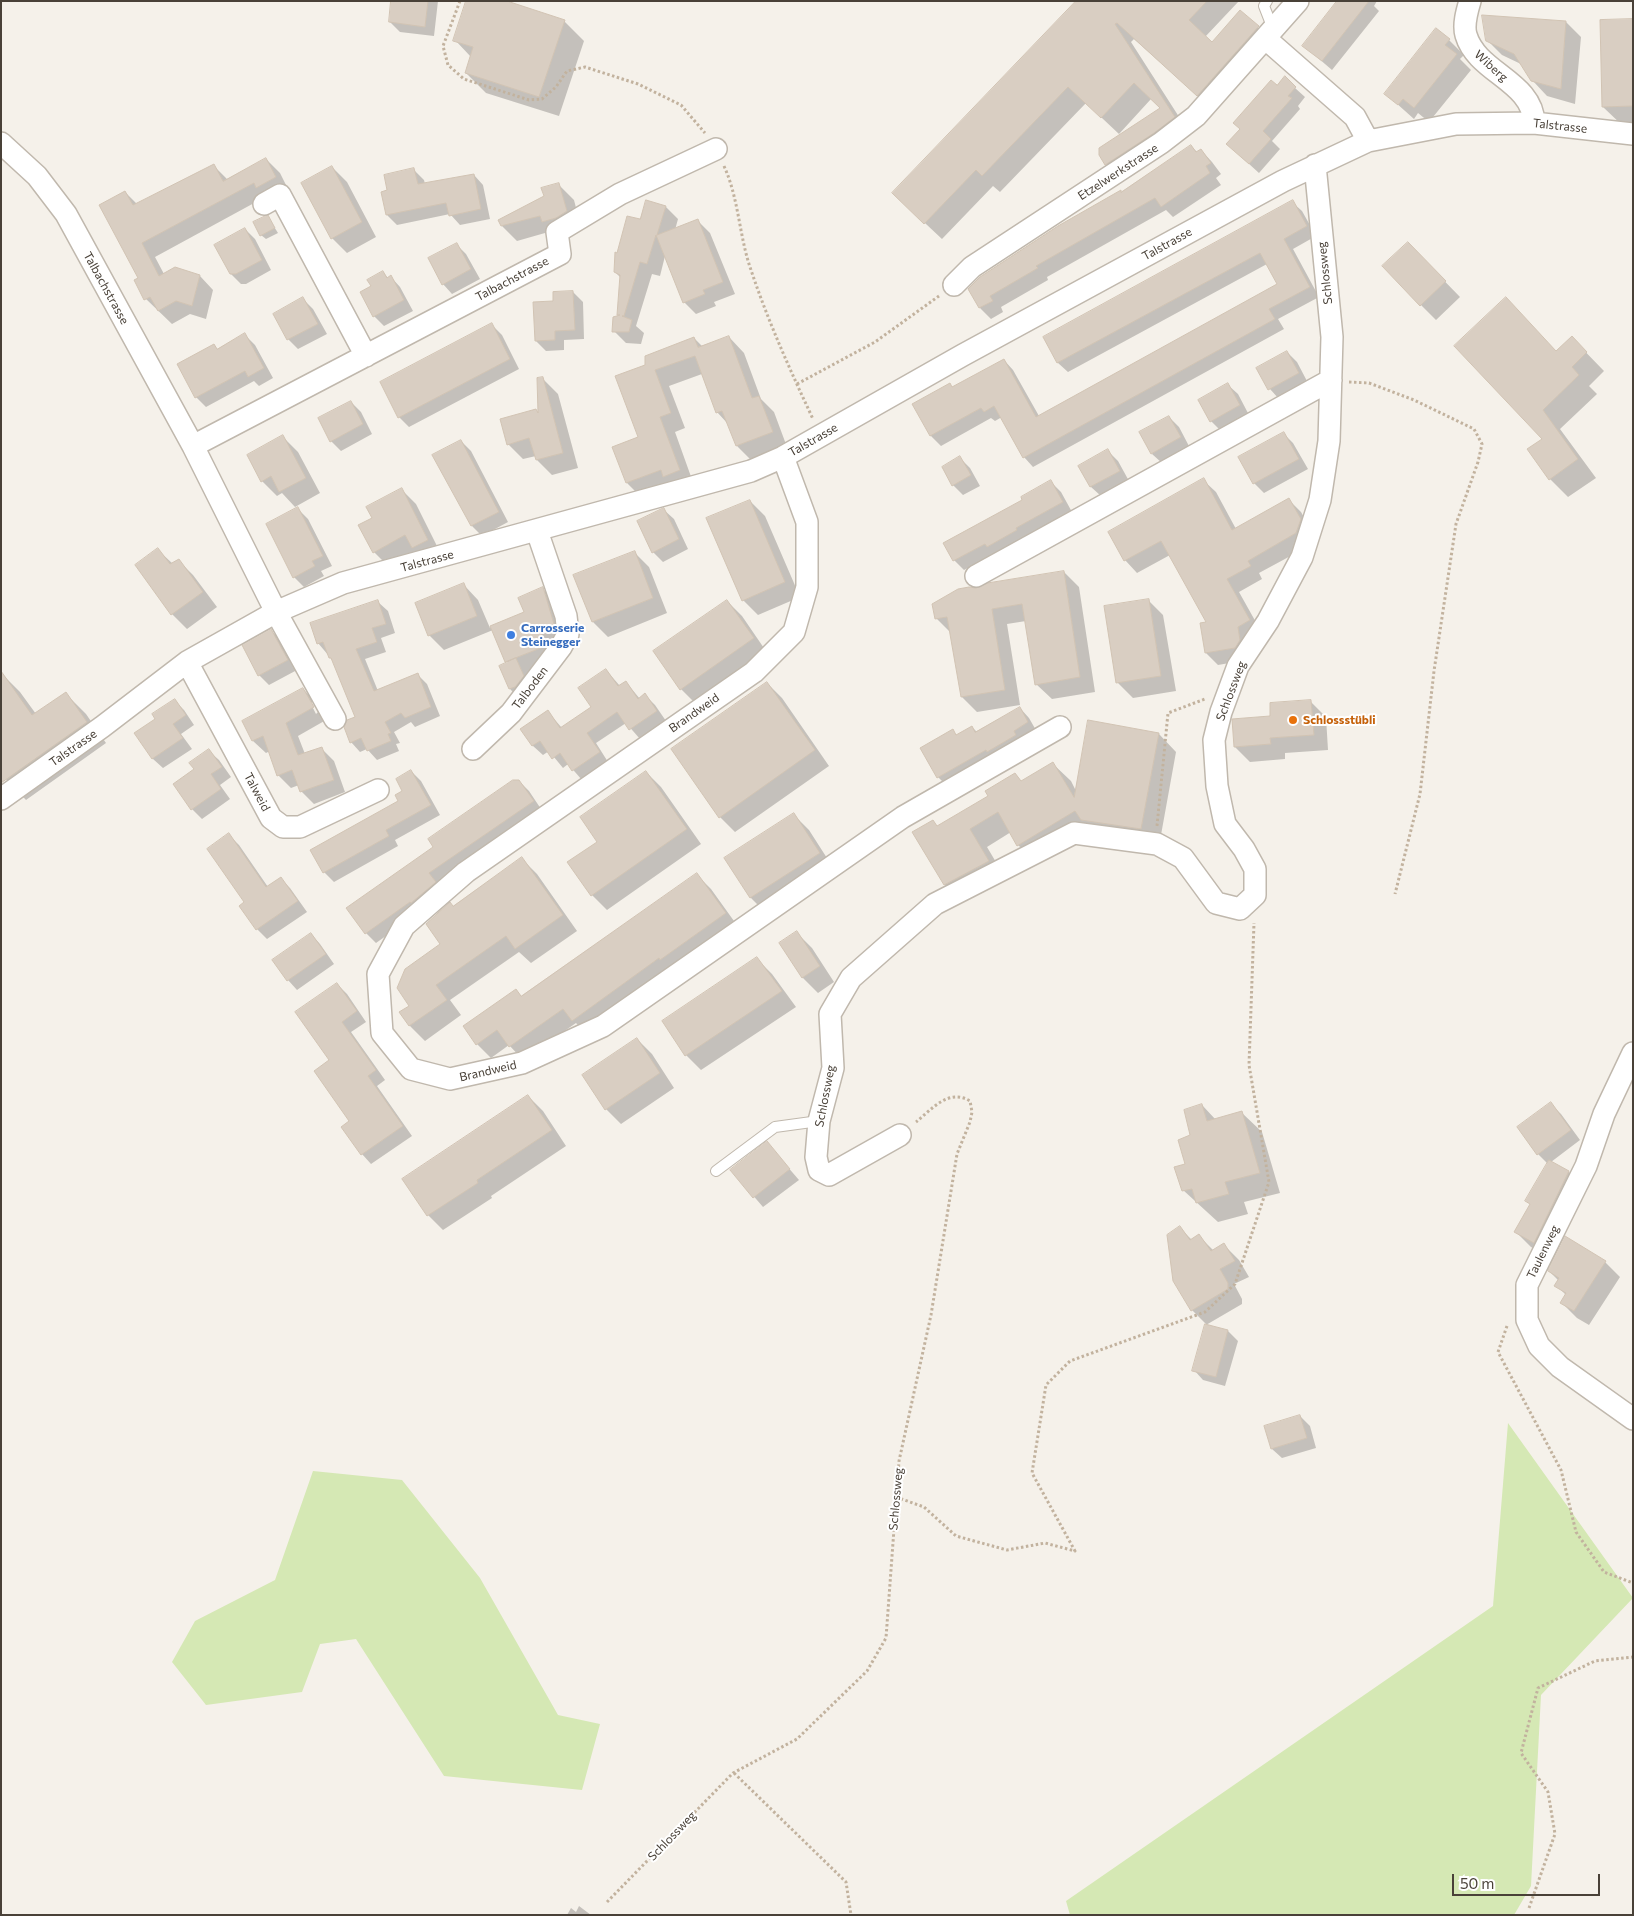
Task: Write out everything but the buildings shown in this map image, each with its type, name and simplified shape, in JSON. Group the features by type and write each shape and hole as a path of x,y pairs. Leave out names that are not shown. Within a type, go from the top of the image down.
{"street":[{"name":"Etzelwerkstrasse","path":"954,285 972,267 1153,148 1196,116 1298,1"},
{"name":"Wiberg","path":"1470,1 1466,14 1465,34 1473,52 1528,100 1534,112 1534,123"},
{"path":"1269,35 1355,117 1368,141"},
{"name":"Talstrasse","path":"1,798 102,727 187,662 276,612 343,583 751,471 783,457 963,355 1314,165 1368,141 1456,124 1534,123 1633,134"},
{"name":"Talbachstrasse","path":"1,142 38,176 66,214 193,446 276,612 335,719"},
{"name":"Talbachstrasse","path":"193,446 560,254 557,232 620,194 716,150"},
{"name":"Schlossweg","path":"900,1135 829,1175 820,1170 816,1157 819,1121 833,1068 830,1014 850,978 935,904 1074,833 1157,844 1183,858 1216,903 1240,909 1256,895 1255,869 1244,849 1225,824 1217,786 1214,740 1221,712 1238,666 1268,620 1302,557 1320,500 1330,442 1332,337 1314,165"},
{"path":"264,204 280,195 366,356"},
{"path":"976,576 1331,380"},
{"name":"Brandweid","path":"783,457 807,522 807,587 794,632 754,672 466,872 404,926 378,974 382,1033 411,1069 450,1079 522,1063 603,1026 903,817 1060,727"},
{"name":"Talboden","path":"473,749 511,713 561,647 568,634 566,616 537,531"},
{"name":"Talweid","path":"187,662 271,818 283,827 300,827 378,790"},
{"name":"Taulenweg","path":"1633,1053 1604,1114 1586,1166 1527,1285 1527,1320 1539,1346 1560,1367 1633,1419"}],"lane":[{"path":"1267,1 1264,6 1269,35"},
{"path":"716,1171 774,1127 819,1121"}],"path":[{"path":"797,384 874,342 954,285"},
{"path":"1331,380 1369,383 1414,400 1474,429 1482,444 1478,462 1456,524 1434,671 1420,794 1395,894"},
{"path":"1157,844 1158,813 1168,713 1205,698 1221,712"},
{"path":"896,1497 924,1507 956,1536 1007,1550 1045,1543 1074,1552 1032,1472 1046,1385 1070,1361 1205,1312 1236,1284 1269,1182 1249,1065 1256,895"},
{"name":"Schlossweg","path":"607,1902 734,1773 797,1739 867,1671 886,1638 899,1461 931,1315 957,1154 972,1112 970,1100 962,1095 950,1096 900,1135"},
{"path":"1509,1321 1498,1352 1561,1470 1576,1532 1604,1572 1633,1583"},
{"path":"1529,1908 1555,1834 1548,1792 1521,1753 1538,1688 1595,1661 1633,1657"},
{"path":"734,1773 846,1882 851,1915"}],"green space":[{"path":"1508,1423 1633,1598 1541,1695 1531,1886 1514,1915 1070,1915 1066,1901 1493,1606"},
{"path":"313,1471 402,1480 480,1578 558,1715 600,1724 582,1790 444,1776 356,1639 320,1644 302,1692 206,1705 172,1662 195,1621 275,1580"}],"place":[{"name":"Carrosserie Steinegger","path":"511,635"},
{"name":"Schlossstübli","path":"1293,720"}]}
